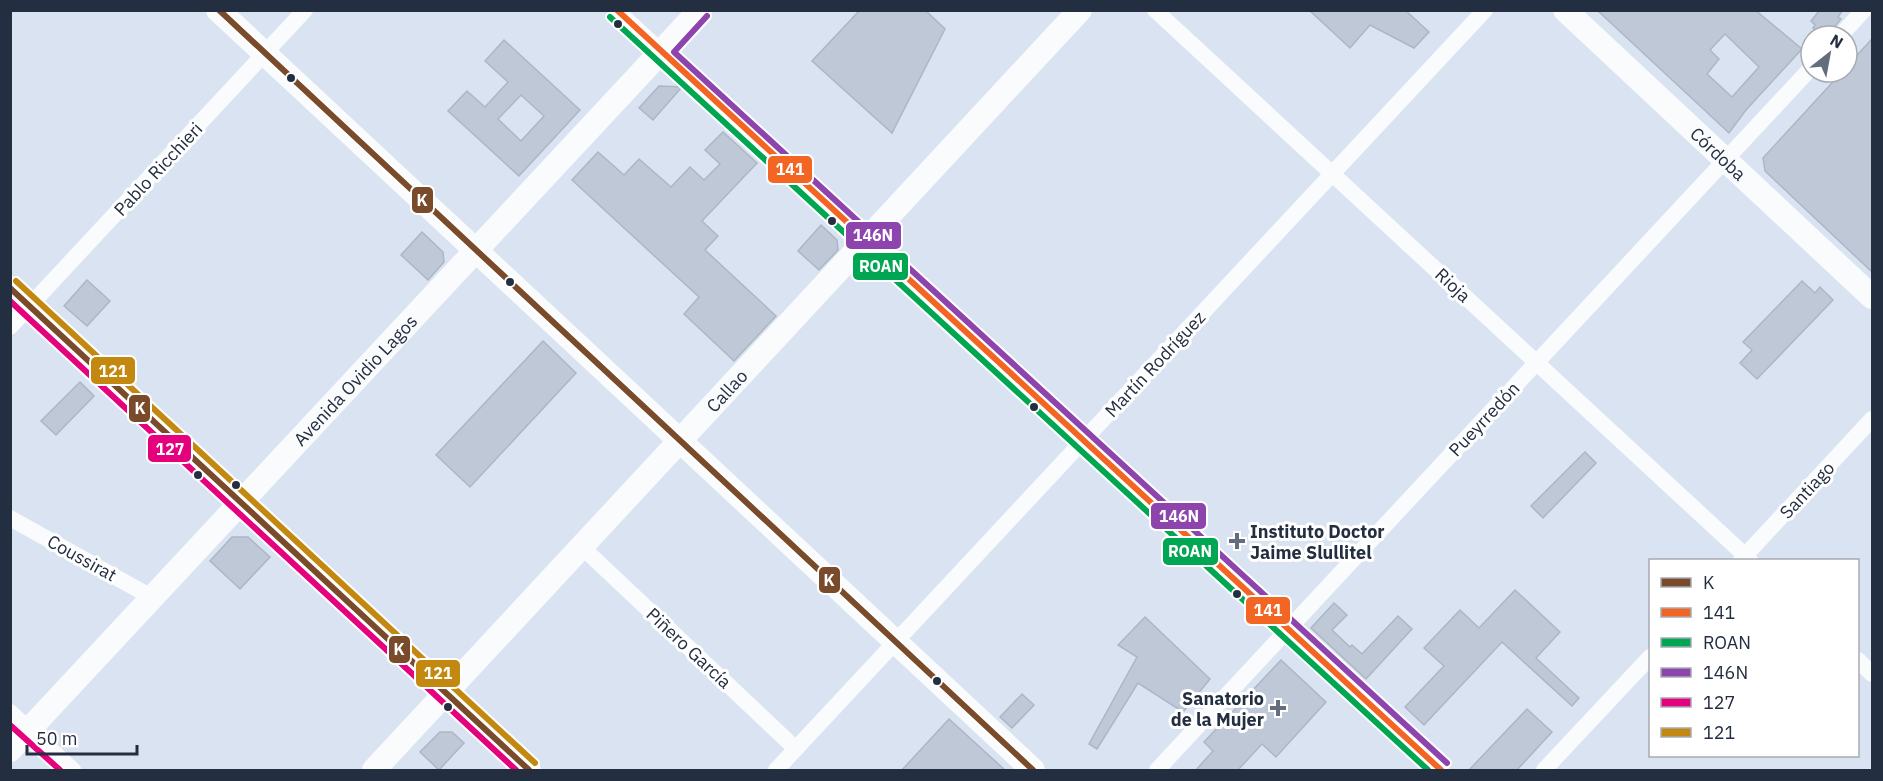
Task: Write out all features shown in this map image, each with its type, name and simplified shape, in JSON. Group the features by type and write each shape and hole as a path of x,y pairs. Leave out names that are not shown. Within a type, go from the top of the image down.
{"main road":[{"path":"218,10 1033,771"},
{"name":"Avenida Ovidio Lagos","path":"10,750 699,10"},
{"name":"Callao","path":"374,771 1080,10"},
{"name":"Córdoba","path":"1565,10 1872,297"},
{"path":"10,288 529,771"}],"street":[{"name":"Pablo Ricchieri","path":"10,327 305,10"},
{"path":"616,10 1441,771"},
{"name":"Rioja","path":"1155,10 1538,362 1745,559"},
{"name":"Martín Rodríguez","path":"776,771 1485,10"},
{"path":"1851,24 1864,10"},
{"name":"Pueyrredón","path":"1157,771 1799,81"},
{"name":"Santiago","path":"1745,559 1872,419"},
{"name":"Coussirat","path":"10,518 153,598"},
{"name":"Piñero García","path":"582,547 796,749"},
{"path":"1544,771 1649,658"},
{"path":"1859,662 1872,674"},
{"path":"10,712 73,771"}],"building":[{"path":"860,10 925,10 945,29 892,133 812,61"},
{"path":"1309,10 1405,10 1429,32 1414,48 1370,25 1350,48"},
{"path":"1597,10 1755,10 1799,47 1799,52 1746,110 1729,133","holes":["1725,34 1759,67 1732,97 1707,74 1719,59 1710,50"]},
{"path":"1820,10 1843,10 1837,24 1814,24 1811,21"},
{"path":"1872,39 1872,272 1765,171 1763,158 1831,84 1859,84 1859,53"},
{"path":"504,40 580,110 519,176 448,111 467,91 485,107 508,82 485,61","holes":["521,95 544,116 521,141 498,119"]},
{"path":"659,86 682,87 653,120 639,108"},
{"path":"723,132 757,163 702,221 718,236 705,250 776,316 734,361 684,314 699,297 572,180 598,152 624,175 639,159 671,187 690,167 704,180 720,164 705,150"},
{"path":"821,225 837,240 838,250 819,270 798,251"},
{"path":"422,232 443,252 444,262 428,280 401,255"},
{"path":"87,280 110,301 87,326 64,306"},
{"path":"1802,281 1815,293 1820,287 1833,300 1757,379 1740,363 1752,350 1743,342"},
{"path":"543,341 576,373 470,487 436,455"},
{"path":"80,382 94,396 56,435 41,421"},
{"path":"1585,452 1596,463 1543,518 1531,506"},
{"path":"232,537 248,537 270,557 240,589 210,561"},
{"path":"1515,590 1560,632 1536,658 1579,698 1572,706 1502,642 1424,725 1405,707 1444,666 1424,648 1460,610 1479,628"},
{"path":"1334,603 1347,615 1332,630 1350,647 1352,645 1362,654 1398,616 1412,629 1366,679 1311,628"},
{"path":"1145,617 1210,679 1183,712 1138,683 1097,749 1089,744 1137,657 1118,645"},
{"name":"Sanatorio de la Mujer","path":"1281,660 1326,702 1276,757 1262,744 1237,771 1195,771 1213,751 1204,742"},
{"path":"1022,694 1034,705 1012,728 1000,717"},
{"path":"1527,709 1552,732 1516,771 1468,771"},
{"path":"949,719 1006,771 901,771"},
{"path":"440,732 452,732 464,743 439,770 420,752"}],"transit line":[{"name":"K","path":"219,10 1033,770"},
{"name":"141","path":"617,10 1441,770"},
{"name":"146N","path":"707,16 674,52 1447,763"},
{"name":"ROAN","path":"610,17 1428,770"},
{"name":"121","path":"16,281 535,763"},
{"name":"K","path":"10,288 529,770"},
{"name":"127","path":"10,301 516,770"},
{"name":"127","path":"10,725 60,770"}],"place":[{"name":"Instituto Doctor Jaime Slullitel","path":"1237,541"},
{"name":"Sanatorio de la Mujer","path":"1278,708"}]}
